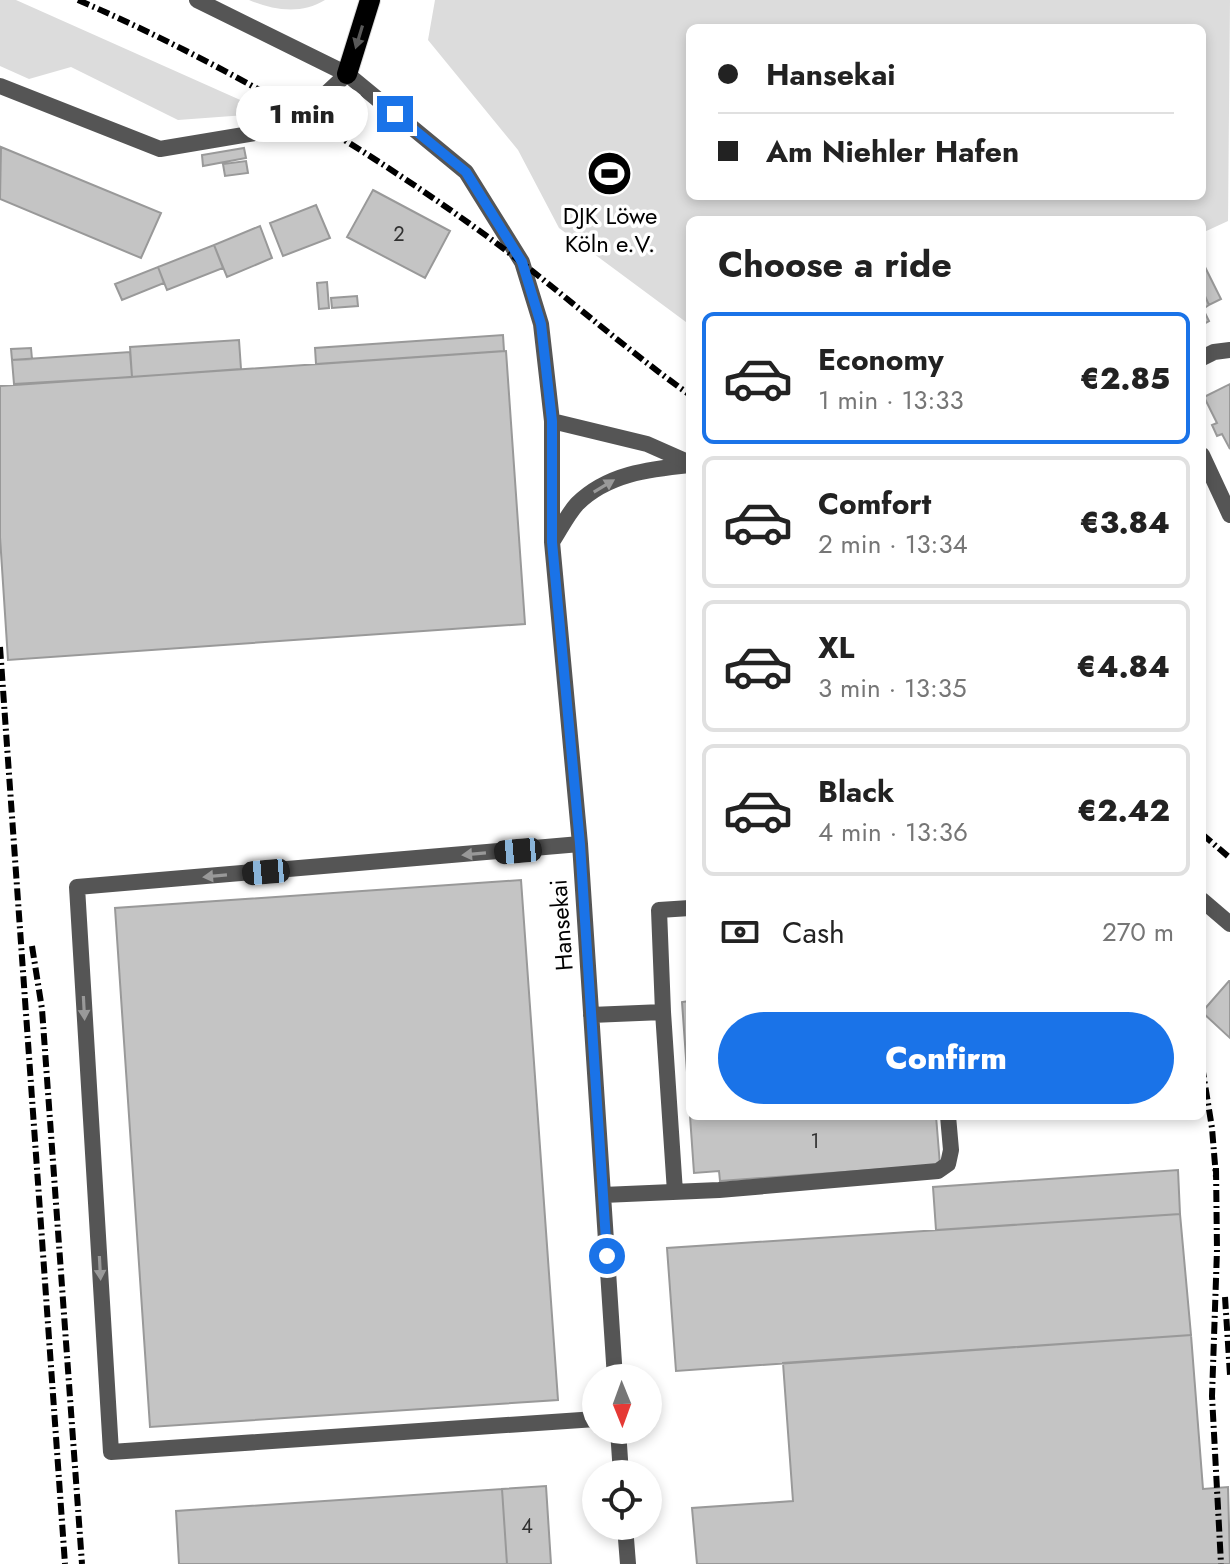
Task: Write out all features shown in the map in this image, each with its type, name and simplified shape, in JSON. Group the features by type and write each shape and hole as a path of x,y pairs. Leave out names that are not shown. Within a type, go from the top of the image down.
{"main road":[{"path":"347,74 370,0"}],"street":[{"name":"Hansekai","path":"197,0 347,74 466,172 522,262 541,324 552,421 552,542 580,844 614,1364"},
{"path":"0,86 160,149 273,130 303,115 347,74"},
{"path":"1206,356 1230,350"},
{"path":"552,421 647,444 686,462"},
{"path":"552,542 577,505 607,482 646,469 686,464"},
{"path":"1206,464 1230,515"},
{"path":"580,844 77,887 111,1452 582,1420"},
{"path":"1206,903 1230,924"},
{"path":"675,1192 659,910 686,908"},
{"path":"591,1015 663,1012"},
{"path":"603,1195 938,1171 948,1164 951,1150 948,1120"},
{"path":"626,1540 628,1564"}],"shaded area":[{"path":"0,0 16,0 263,110 259,114 178,120 71,67 29,79 0,66"},
{"path":"249,0 325,0 306,8 287,9"},
{"name":"DJK Löwe Köln e.V.","path":"435,0 1230,0 1228,221 1206,231 1206,216 686,216 686,322 559,228 518,150 428,40"}],"building":[{"path":"1,147 161,213 141,258 0,199"},
{"path":"244,148 246,158 203,166 202,155"},
{"path":"246,161 248,173 225,176 223,164"},
{"path":"373,190 450,231 425,278 347,237"},
{"path":"316,205 330,238 283,256 270,223"},
{"path":"260,226 272,258 227,277 214,245"},
{"path":"214,245 223,268 167,290 158,267"},
{"path":"158,267 164,283 122,300 115,284"},
{"path":"1206,269 1221,299 1209,305 1206,298"},
{"path":"327,282 329,308 319,309 317,283"},
{"path":"357,296 358,306 332,308 331,298"},
{"path":"503,335 504,351 316,364 315,348"},
{"path":"239,340 241,369 132,377 130,347"},
{"path":"31,348 32,359 12,360 11,349"},
{"path":"506,351 525,624 8,660 0,537 0,386"},
{"path":"130,352 132,377 14,384 12,360"},
{"path":"1230,384 1230,449 1222,434 1217,436 1212,425 1217,423 1206,396"},
{"path":"521,880 558,1400 150,1427 115,908"},
{"path":"1230,981 1230,1038 1206,1016 1206,1007"},
{"path":"682,1002 686,1002 686,1058"},
{"path":"690,1120 936,1120 940,1165 720,1181 719,1171 694,1173"},
{"path":"1178,1170 1180,1214 936,1230 933,1187"},
{"path":"1180,1214 1191,1335 676,1371 667,1248"},
{"path":"1191,1335 1203,1489 1228,1487 1230,1564 697,1564 692,1508 793,1501 783,1363"},
{"path":"546,1486 551,1564 507,1564 502,1489"},
{"path":"502,1489 507,1564 179,1564 176,1511"}],"railway":[{"path":"78,0 238,78 391,170 488,237 686,392"},
{"path":"0,647 65,1564"},
{"path":"1206,837 1230,858"},
{"path":"32,946 42,1009 82,1564"},
{"path":"1206,1091 1216,1177"},
{"path":"1216,1168 1217,1250 1212,1396 1221,1564"},
{"path":"1225,1297 1230,1375"}],"place":[{"name":"DJK Löwe Köln e.V.","path":"610,173"}],"route":[{"path":"395,114 466,172 522,262 541,324 552,421 552,542 580,844 607,1256"}]}
